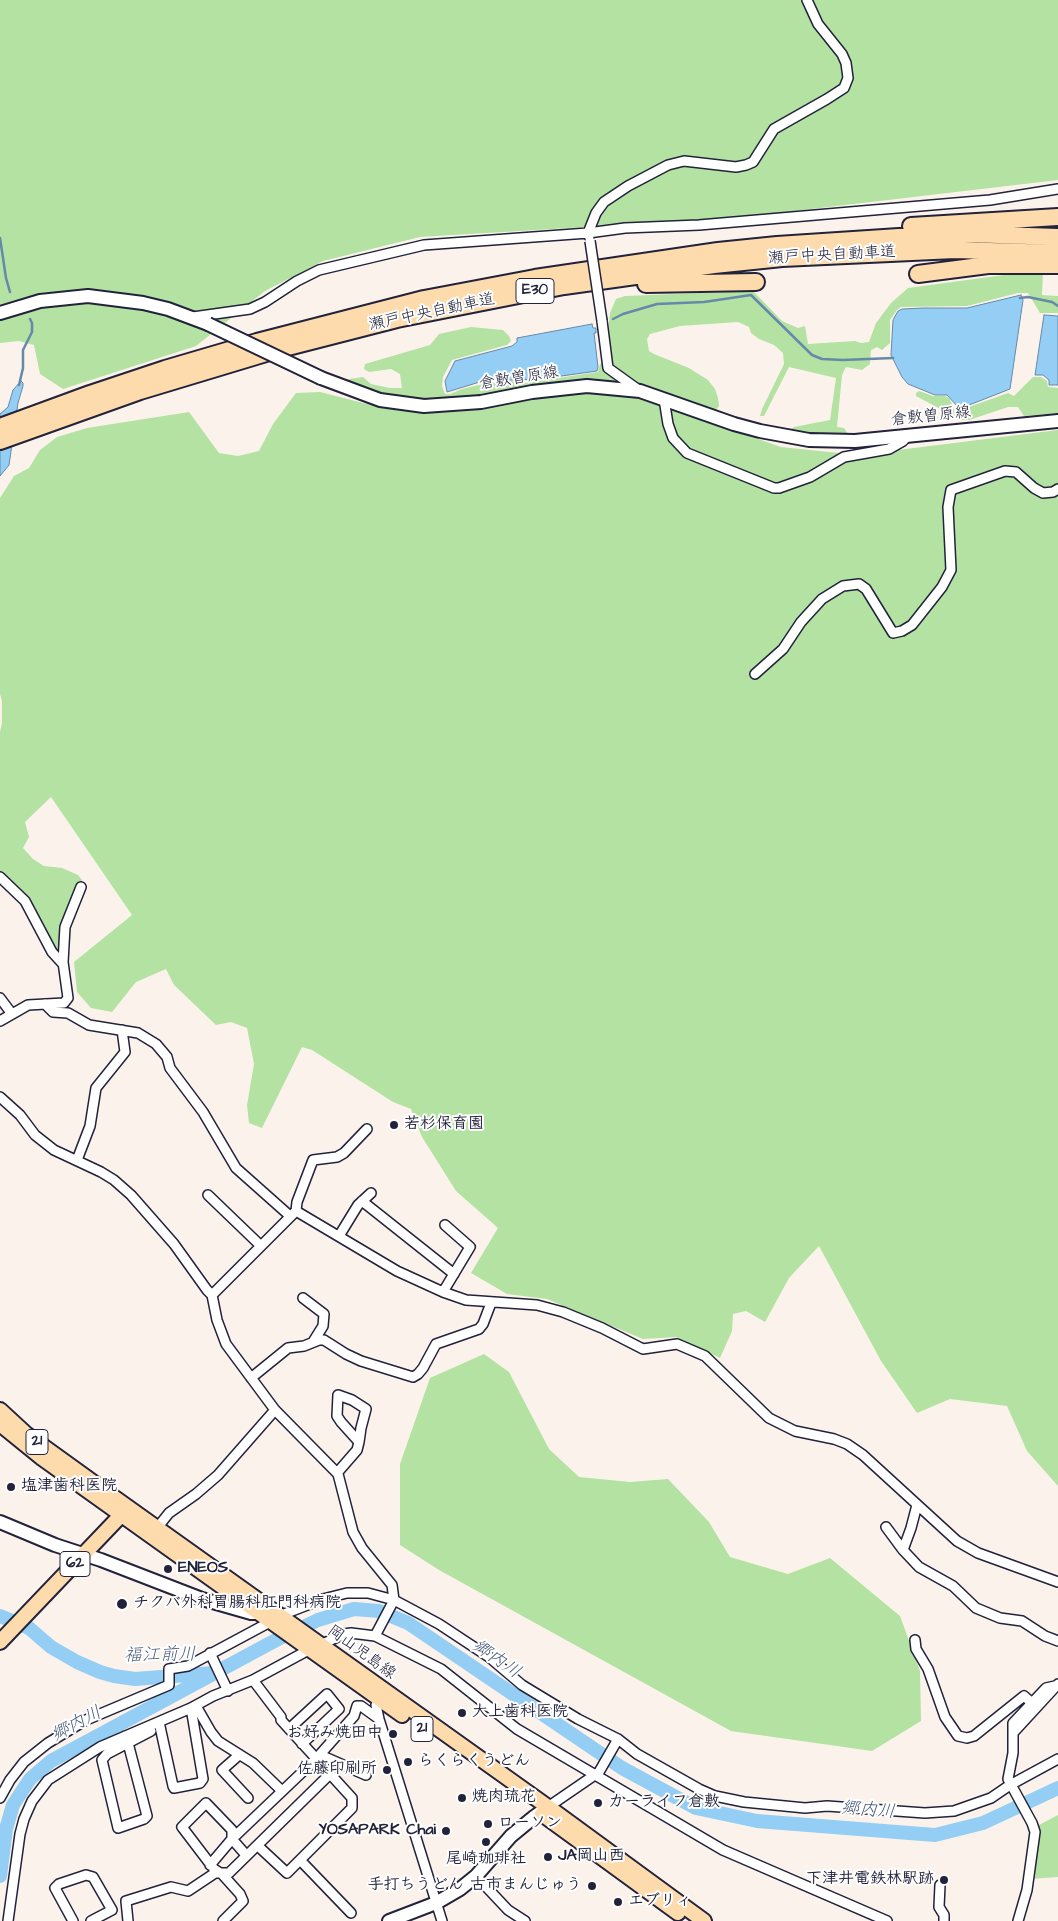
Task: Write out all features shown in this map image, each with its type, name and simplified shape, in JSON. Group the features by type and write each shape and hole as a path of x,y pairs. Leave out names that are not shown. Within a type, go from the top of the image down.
{"highway":[{"path":"778,244 889,228 978,220 1058,217"},
{"name":"瀬戸中央自動車道","path":"0,441 29,422 155,372 256,342 424,300 525,280 608,266 778,244 968,234 1058,237"},
{"name":"瀬戸中央自動車道","path":"0,427 29,422 276,350 397,319 564,286 714,265 782,258 955,250 1058,253"},
{"path":"918,274 988,265 1058,265"},
{"path":"564,286 590,288 666,282 756,282"}],"main road":[{"name":"岡山児島線","path":"0,1410 26,1434 125,1512 157,1528 177,1549 218,1585 258,1613 276,1621"},
{"name":"岡山児島線","path":"0,1424 42,1458 125,1512 276,1621 704,1921"},
{"name":"62","path":"0,1642 125,1512"},
{"name":"岡山児島線","path":"313,1646 379,1699 424,1725"},
{"name":"岡山児島線","path":"544,1810 689,1921"}],"street":[{"path":"640,391 608,368 589,237 596,213 604,202 628,186 668,165 684,161 736,167 746,166 753,162 774,129 844,88 848,78 846,63 842,54 818,24 807,0"},
{"path":"190,318 250,309 319,270 424,245 589,237 625,228 699,225 990,200 1058,189"},
{"name":"倉敷曽原線","path":"0,313 40,301 88,296 143,303 168,309 208,324 342,388 380,400 424,406 481,402 532,392 587,386 640,391 752,429 809,440 855,441 1058,421"},
{"path":"664,399 668,424 673,438 687,453 758,484 774,488 810,477 844,457 889,449 908,435"},
{"path":"755,674 783,649 801,622 822,599 844,586 859,584 866,589 893,633 902,631 912,625 942,587 951,570 948,507 951,490 1005,471 1016,472 1034,488 1043,493 1053,492 1058,489"},
{"path":"0,877 25,901 52,952 63,964"},
{"path":"0,1022 28,1005 64,1003 68,998 63,964 65,928 81,887"},
{"path":"0,998 12,1014"},
{"path":"45,1004 53,1012 68,1014 89,1024 138,1033 156,1044 167,1057 170,1068 203,1112 236,1168 293,1213 339,1236 397,1271 466,1300 537,1305 562,1312 602,1328 643,1349 677,1344 705,1356 770,1418 795,1431 834,1439 863,1455 957,1541 968,1548 1058,1582"},
{"path":"77,1160 90,1126 96,1088 125,1052 122,1030"},
{"path":"0,1097 20,1115 35,1135 54,1150 114,1180 131,1195 174,1244 212,1295 217,1320 226,1344 251,1378 275,1410 337,1473 353,1532 362,1548 392,1585 393,1601 375,1636"},
{"path":"212,1295 293,1213 313,1160 337,1157 344,1153 366,1129"},
{"path":"339,1236 358,1205 372,1193"},
{"path":"208,1195 260,1246"},
{"path":"362,1201 454,1274"},
{"path":"444,1292 470,1247 445,1225"},
{"path":"304,1298 324,1314 323,1326 312,1342"},
{"path":"251,1378 288,1348 304,1346 312,1342 324,1340 361,1361 413,1377 423,1368 436,1344 479,1328 483,1324 491,1303"},
{"path":"337,1473 350,1459 359,1442 366,1409 352,1400 338,1395 337,1416 359,1442"},
{"path":"157,1528 169,1513 196,1494 218,1475 275,1410"},
{"path":"903,1550 917,1505"},
{"path":"0,1522 202,1599 251,1613 258,1613"},
{"path":"886,1527 919,1568 953,1586 976,1608 1000,1618 1022,1620 1045,1636 1058,1641"},
{"path":"202,1599 216,1593 218,1585"},
{"path":"0,1798 10,1780 24,1762 48,1743 86,1720 169,1685 169,1669 188,1666 322,1599 347,1593 368,1593 393,1601 439,1624 489,1657 522,1684 578,1719 699,1789 715,1796 744,1802 805,1808 827,1806 925,1814 954,1811 991,1798 1058,1759"},
{"path":"8,1921 20,1834 24,1819 32,1801 48,1780 64,1768 100,1747 126,1739 193,1709 227,1689 253,1680 313,1646 352,1633 375,1636 440,1669 517,1729 597,1773 723,1850 887,1921"},
{"path":"915,1640 916,1649 928,1669 945,1717 958,1736 967,1738 974,1736 1024,1696 1032,1703"},
{"path":"211,1654 227,1689"},
{"path":"253,1680 289,1729 302,1744 318,1757 330,1774 352,1798 352,1808 287,1873 258,1846"},
{"path":"1018,1921 1026,1890 1035,1832 1008,1779 1013,1753 1013,1723 1046,1688 1057,1685"},
{"path":"1013,1732 1057,1685"},
{"path":"289,1729 326,1694 339,1709 302,1744"},
{"path":"379,1699 376,1705 379,1719 442,1921"},
{"path":"210,1865 232,1839 318,1757 354,1716 357,1706 361,1706 379,1719"},
{"path":"160,1724 174,1788 200,1783 203,1779 193,1709"},
{"path":"193,1709 218,1741 253,1763 282,1791"},
{"path":"126,1739 147,1816 144,1819 118,1828 102,1760 126,1739"},
{"path":"389,1921 436,1903 460,1889 476,1876 511,1836 597,1773 617,1741"},
{"path":"239,1755 222,1770 248,1798"},
{"path":"318,1757 366,1775"},
{"path":"128,1921 126,1901 171,1887 188,1891 215,1873 229,1873 330,1774"},
{"path":"223,1921 242,1901 240,1894 222,1874 210,1865 182,1827 206,1803 232,1830 232,1839 246,1855"},
{"path":"300,1860 351,1913"},
{"path":"73,1921 55,1888 60,1884 86,1875 93,1877 112,1910 91,1921"},
{"path":"476,1876 508,1910 525,1921"},
{"path":"940,1885 939,1908 944,1915 944,1921"}],"green space":[{"path":"0,0 1058,0 1058,180 735,218 420,237 323,261 265,291 196,346 63,389 40,374 34,345 19,341 0,343"},
{"path":"1026,272 1043,272 1042,295 1058,296 1058,313 1040,313 1028,293 1018,293 967,306 901,307 897,310 890,320 890,343 882,350 877,347 871,350 870,364 862,370 846,367 842,375 837,427 844,428 848,434 829,436 786,432 794,427 830,420 836,378 789,367 764,416 760,416 784,364 783,353 774,345 759,339 751,333 749,327 738,322 680,326 650,334 647,339 649,351 689,368 708,380 715,389 718,398 719,406 715,411 645,388 617,371 611,364 607,340 610,313 616,299 625,296 753,291 782,321 798,328 805,326 808,344 855,341 861,343 869,342 876,323 891,303 908,288"},
{"path":"471,327 503,330 511,341 507,345 452,360 443,377 442,386 445,394 483,384 510,381 525,383 598,372 602,363 606,371 620,380 621,383 619,385 516,391 426,402 373,394 344,382 349,379 363,377 371,384 390,388 402,388 400,374 391,369 369,372 364,369 365,364 430,345 439,334"},
{"path":"1033,377 1041,377 1047,381 1048,387 1058,388 1058,413 1024,416 1018,407 1008,407 969,420 962,420 951,417 946,412 916,396 916,393 919,391 933,396 945,396 958,409 966,408 1008,393 1014,396"},
{"path":"320,392 383,408 420,412 457,411 536,397 584,392 623,394 656,403 781,447 858,455 1058,430 1058,1486 1027,1451 1007,1406 950,1399 917,1413 881,1361 819,1246 789,1278 765,1322 746,1311 733,1314 732,1331 720,1358 676,1337 643,1339 547,1299 507,1294 471,1273 498,1228 456,1191 422,1137 411,1109 393,1102 312,1050 302,1047 262,1128 249,1123 247,1105 254,1064 247,1028 231,1022 216,1025 174,985 166,969 136,982 112,1012 91,1008 77,992 74,962 132,915 51,797 25,822 29,837 23,848 33,859 44,866 62,868 78,875 82,880 72,900 59,951 55,950 28,900 0,872 0,732 2,701 0,694 0,498 14,476 29,468 40,450 57,437 87,428 189,412 219,453 238,456 259,451 273,424 296,393"},
{"path":"484,1354 509,1372 549,1449 579,1477 630,1482 668,1479 709,1522 730,1557 788,1574 830,1558 900,1616 920,1671 921,1721 872,1751 731,1731 439,1570 400,1545 400,1464 430,1378"},
{"path":"1058,1815 1058,1877 1030,1879 1039,1825"}],"water":[{"path":"1021,295 1023,300 1010,389 964,407 957,406 947,395 935,395 908,384 902,377 891,355 893,320 898,311 902,309 923,308 967,308"},
{"path":"1044,315 1058,316 1058,385 1049,385 1049,380 1043,375 1035,375"},
{"path":"592,324 593,328 596,328 596,333 594,333 597,371 540,379 483,381 447,392 445,381 455,361 512,346 517,342 517,338"},
{"path":"21,381 23,386 18,403 9,465 0,476 0,414 8,407 13,390"}],"waterway":[{"path":"0,238 10,292"},
{"path":"613,319 623,314 657,304 704,302 751,295 812,355 822,359 843,360 893,358"},
{"path":"1020,298 1028,297 1052,302 1058,306"},
{"path":"19,385 23,368 23,350 32,332 30,319"},
{"name":"郷内川","path":"0,1876 6,1829 13,1805 30,1779 51,1761 278,1639 318,1620 354,1609 379,1611 408,1623 622,1768 696,1808 757,1821 935,1835 983,1823 1058,1788"},
{"name":"福江前川","path":"0,1616 29,1628 51,1647 77,1662 114,1676 135,1679 213,1673"}],"place":[{"name":"若杉保育園","path":"394,1125"},
{"name":"塩津歯科医院","path":"11,1487"},
{"name":"ENEOS","path":"168,1569"},
{"name":"チクバ外科胃腸科肛門科病院","path":"122,1604"},
{"name":"大上歯科医院","path":"462,1713"},
{"name":"お好み焼田中","path":"393,1734"},
{"name":"らくらくうどん","path":"408,1762"},
{"name":"佐藤印刷所","path":"387,1770"},
{"name":"焼肉琉花","path":"462,1798"},
{"name":"カーライフ倉敷","path":"598,1803"},
{"name":"ローソン","path":"488,1824"},
{"name":"YOSAPARK Chai","path":"446,1831"},
{"name":"尾崎珈琲社","path":"486,1842"},
{"name":"JA岡山西","path":"548,1857"},
{"name":"下津井電鉄林駅跡","path":"944,1880"},
{"name":"手打ちうどん 古市まんじゅう","path":"592,1886"},
{"name":"エブリィ","path":"618,1902"}]}
